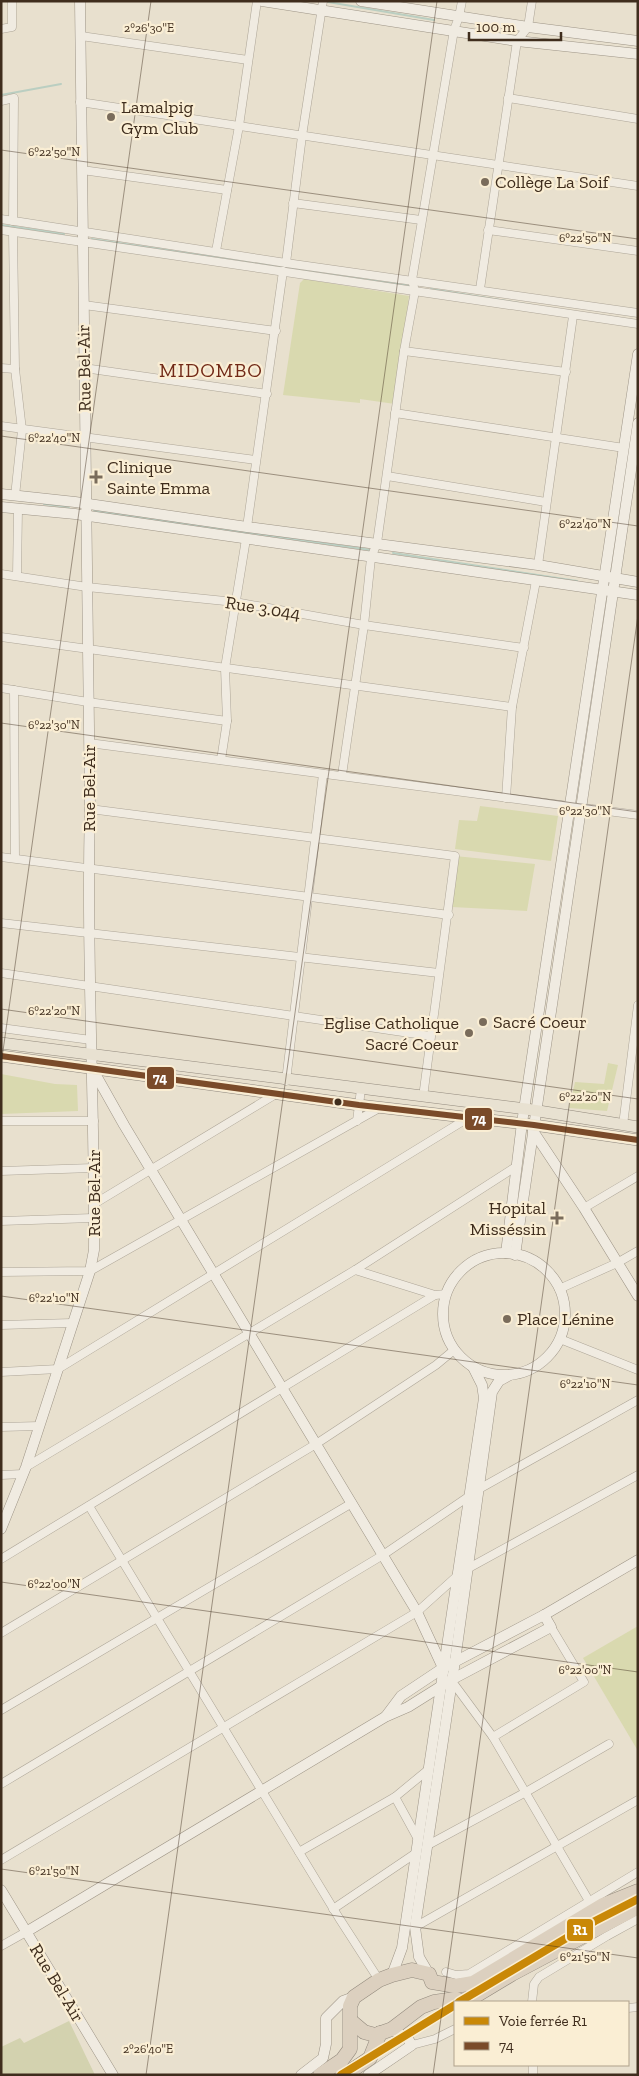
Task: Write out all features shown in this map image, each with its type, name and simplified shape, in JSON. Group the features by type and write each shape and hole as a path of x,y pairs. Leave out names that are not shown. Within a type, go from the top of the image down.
{"highway":[{"path":"320,2075 342,2060 350,2049 350,2006 354,1997 385,1977 412,1970 456,1986 473,1983 603,1906 638,1890"},
{"path":"421,2007 445,1999 462,2001 472,1998 512,1974 638,1907"},
{"path":"351,2021 364,2032 375,2035 386,2031 406,2020 421,2007 429,1996 430,1978"},
{"path":"345,2075 370,2058 386,2031"}],"main road":[{"name":"Rue Bel-Air","path":"1,1530 3,1518 24,1470 40,1426 90,1271 94,1250 94,1121 88,868 90,809 80,1"},
{"path":"262,1 322,6 517,41 638,54"},
{"path":"360,1 528,27 638,41"},
{"path":"632,448 638,354"},
{"path":"511,1254 607,590 638,423"},
{"path":"1,494 538,565 638,582"},
{"path":"1,507 86,516 638,595"},
{"path":"1,1043 531,1110 638,1127"},
{"path":"1,1056 359,1105 471,1117 638,1140"},
{"path":"93,1069 417,1612 443,1668"},
{"path":"511,1254 517,1166 530,1126"},
{"path":"530,1126 584,1208 638,1296"},
{"path":"511,1254 531,1260 541,1266 554,1279 559,1289 565,1314 560,1338 554,1349 541,1363 525,1372 510,1375 490,1374 474,1367 454,1350 447,1337 443,1323 441,1294 469,1264 486,1256 511,1254"},
{"path":"430,1978 419,1956 415,1927 429,1769 484,1398 482,1385 474,1367"},
{"path":"385,1977 402,1948 416,1852 423,1842 455,1661 492,1392 499,1381 510,1375"},
{"path":"385,1717 401,1696 443,1668 544,1615 638,1560"},
{"path":"26,1932 385,1717 408,1707 451,1680 551,1627 544,1615"},
{"name":"Rue Bel-Air","path":"1,1890 112,2075"},
{"path":"301,2075 323,2058 326,2044 326,2018 343,2001 354,1997"},
{"path":"326,2018 338,2012 344,2013 351,2021"},
{"path":"406,2020 410,2042"},
{"path":"386,2031 410,2042"},
{"path":"368,2075 410,2042"}],"street":[{"path":"1,29 12,27 12,1"},
{"path":"216,251 239,126 257,1"},
{"path":"342,775 364,625 371,558 377,543 404,351 415,291 412,280 454,30 462,1"},
{"path":"480,290 517,41 528,27 532,1"},
{"path":"286,263 302,136 322,6"},
{"path":"81,36 248,60"},
{"path":"1,100 14,98 13,221"},
{"path":"508,98 638,119"},
{"path":"80,102 638,186"},
{"path":"82,170 227,190"},
{"path":"293,203 422,220"},
{"path":"1,219 83,237 283,272 573,316 638,324"},
{"path":"1,230 216,251 286,263 638,313"},
{"path":"488,230 638,251"},
{"path":"13,232 14,369 22,430 15,496"},
{"path":"247,527 283,272"},
{"path":"84,306 276,331"},
{"path":"538,565 573,316"},
{"path":"404,351 566,372"},
{"path":"1,368 14,369"},
{"path":"84,368 267,394"},
{"path":"395,413 556,439 632,448"},
{"path":"1,426 256,460"},
{"path":"387,476 546,502"},
{"path":"17,576 18,509"},
{"path":"221,760 227,721 225,668 246,539"},
{"name":"Rue 3.044","path":"1,574 87,586 235,602 364,625 524,648"},
{"path":"506,798 512,708 536,581"},
{"path":"1,636 512,708"},
{"path":"1,688 227,721"},
{"path":"14,690 15,858"},
{"path":"89,743 638,815"},
{"path":"286,1080 323,774"},
{"path":"90,809 455,856 449,915 439,973 423,1097"},
{"path":"1,856 449,915"},
{"path":"1,923 439,973"},
{"path":"1,972 294,1014 430,1036"},
{"path":"623,1125 634,1060 638,1005"},
{"path":"1,1028 91,1040"},
{"path":"357,1121 361,1089"},
{"path":"94,1204 277,1094"},
{"path":"1,1272 90,1271 381,1107"},
{"path":"1,1372 58,1369 215,1275 471,1117"},
{"path":"1,1121 94,1121"},
{"path":"1,1475 24,1470 355,1270 517,1166"},
{"path":"1,1171 93,1168"},
{"path":"584,1208 638,1176"},
{"path":"1,1221 93,1218"},
{"path":"559,1289 617,1263 638,1251"},
{"path":"355,1270 441,1294"},
{"path":"1,1559 441,1294"},
{"path":"1,1325 72,1323"},
{"path":"560,1338 638,1370"},
{"path":"1,1633 316,1444 436,1365 454,1350"},
{"path":"480,1489 638,1400"},
{"path":"1,1427 40,1426"},
{"path":"467,1569 638,1475"},
{"path":"1,1784 383,1556 468,1497"},
{"path":"1,1710 352,1503"},
{"path":"89,1506 333,1908 385,1977"},
{"path":"1,1860 417,1612 457,1576"},
{"path":"493,1736 584,1682 551,1627"},
{"path":"451,1680 493,1736 589,1901"},
{"path":"395,1797 423,1842 526,1792 609,1744"},
{"path":"299,1852 395,1797 429,1769"},
{"path":"415,1927 638,1800"},
{"path":"333,1908 416,1852"},
{"path":"446,1972 469,1974 638,1872"},
{"path":"532,2001 534,1984 539,1977 606,1936 638,1919"},
{"path":"1,1946 26,1932"},
{"path":"410,2042 435,2039 454,2030"}],"green space":[{"path":"304,279 409,296 395,404 360,399 360,403 283,395 300,283"},
{"path":"480,806 558,816 551,861 455,849 459,820 477,821"},
{"path":"455,856 535,864 527,911 452,907"},
{"path":"608,1063 618,1065 607,1111 569,1108 575,1082 604,1084"},
{"path":"1,1074 55,1084 77,1085 78,1111 1,1114"},
{"path":"638,1626 638,1751 583,1658"},
{"path":"69,2021 95,2075 1,2075 1,2047 20,2038 24,2043"}],"waterway":[{"path":"328,2 434,20"},
{"path":"1,95 61,84"},
{"path":"1,225 64,234"},
{"path":"92,239 411,286"},
{"path":"431,289 532,305"},
{"path":"44,504 69,507"},
{"path":"94,511 371,550"},
{"path":"393,553 577,581"}],"rail line":[{"name":"R1","path":"461,2001 595,1921 638,1899"},
{"name":"R1","path":"341,2075 454,2006"}],"transit line":[{"name":"74","path":"1,1056 359,1105 534,1125 638,1140"}],"place":[{"name":"Lamalpig Gym Club","path":"111,117"},
{"name":"Collège La Soif","path":"485,182"},
{"name":"Clinique Sainte Emma","path":"96,477"},
{"name":"Sacré Coeur","path":"483,1022"},
{"name":"Eglise Catholique Sacré Coeur","path":"469,1033"},
{"name":"Hopital Misséssin","path":"557,1218"},
{"name":"Place Lénine","path":"507,1319"}],"district":[{"name":"MIDOMBO","path":"211,370"}]}
